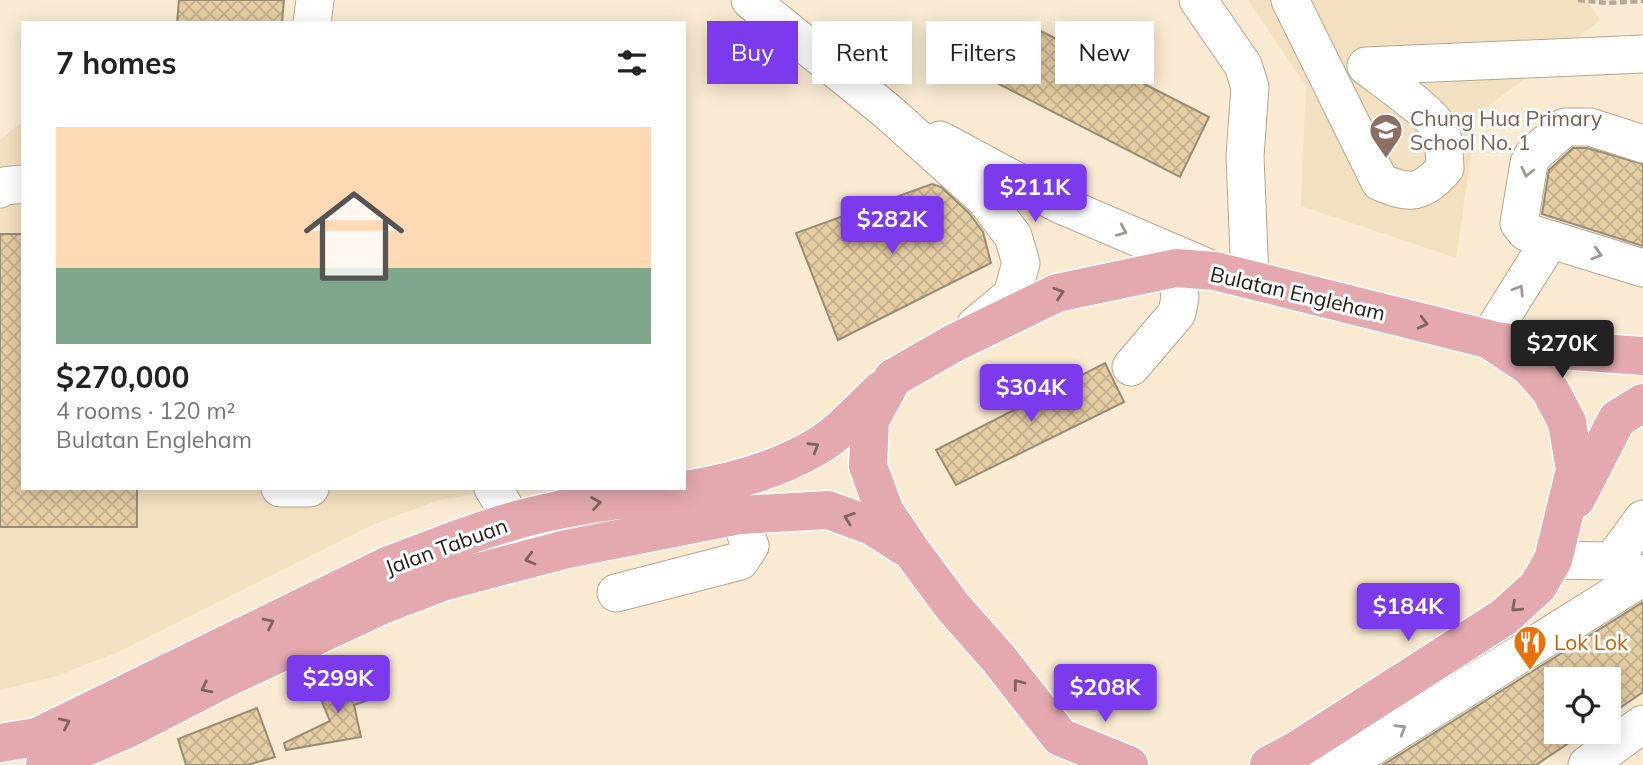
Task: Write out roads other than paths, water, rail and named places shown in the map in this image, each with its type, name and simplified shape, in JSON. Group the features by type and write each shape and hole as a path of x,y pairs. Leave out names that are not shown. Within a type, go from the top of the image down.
{"main road":[{"name":"Bulatan Engleham","path":"1129,765 1063,751 999,659 953,607 910,550 885,512 868,466 870,420 894,378 954,343 1057,293 1175,268 1232,275 1488,339 1530,367 1550,390 1567,422 1575,470 1557,544 1538,586 1504,617 1294,760"},
{"path":"1488,339 1561,350 1643,356"},
{"name":"Jalan Tabuan","path":"686,486 732,481 778,467 819,446 894,378"},
{"path":"1557,544 1618,419 1643,403"},
{"name":"Jalan Tabuan","path":"0,743 37,737 387,566 447,542 513,521 549,499 640,490"},
{"name":"Jalan Tabuan","path":"45,765 129,728 222,680 382,605 444,581 567,549 739,515 828,510 872,526 910,550"}],"street":[{"path":"312,21 315,0"},
{"path":"750,0 887,111 985,199 1013,236 1021,263 1012,295 954,343"},
{"path":"887,111 1059,204 1232,275 1245,170 1250,87 1243,65 1198,0"},
{"path":"1290,0 1380,183 1404,192 1430,184 1445,167 1444,146 1439,128 1426,112 1396,92 1366,66 1643,54"},
{"path":"1643,144 1590,127 1565,127 1533,155 1526,173 1519,223 1526,232 1643,268"},
{"path":"0,190 5,186 21,184"},
{"path":"1488,339 1550,240"},
{"path":"1131,367 1177,313 1180,297 1175,268"},
{"path":"495,490 513,521"},
{"path":"616,593 740,561 750,546 739,515"},
{"path":"1343,765 1633,571 1643,519"},
{"path":"1557,544 1633,571"},
{"path":"1587,765 1643,724"}],"place":[{"name":"Chung Hua Primary School No. 1","path":"1386,160"},
{"name":"Lok Lok","path":"1530,672"}]}
